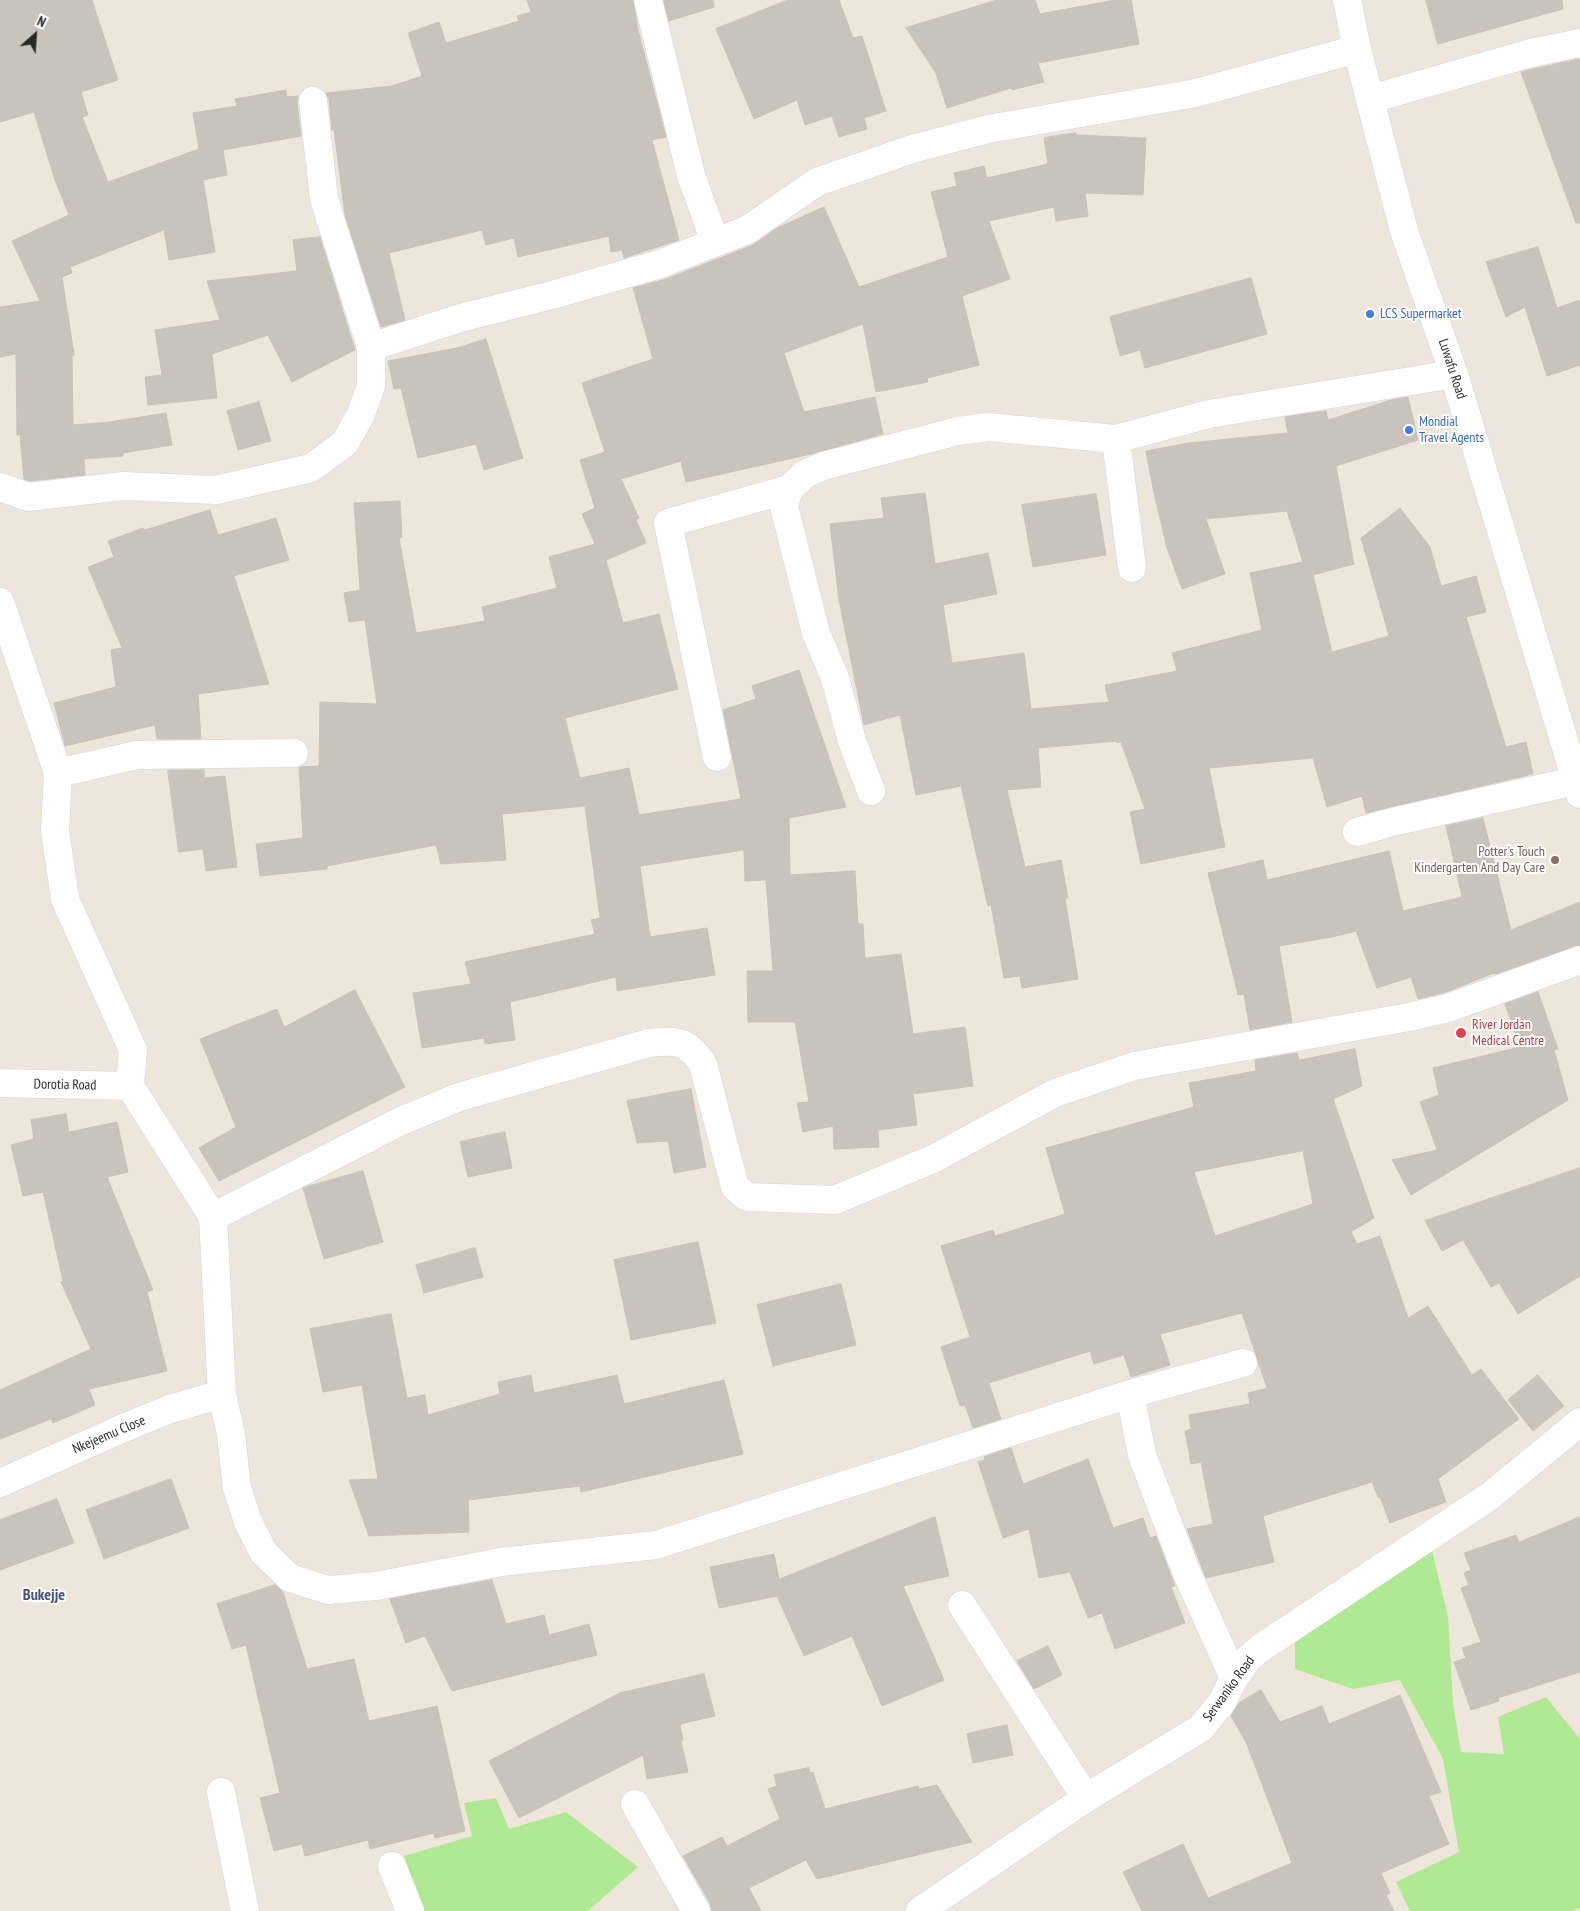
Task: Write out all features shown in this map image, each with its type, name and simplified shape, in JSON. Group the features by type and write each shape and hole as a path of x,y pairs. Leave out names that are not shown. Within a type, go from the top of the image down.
{"street":[{"path":"648,0 691,175 715,242"},
{"name":"Luwafu Road","path":"1347,0 1357,49 1404,231 1454,374 1578,788"},
{"path":"1371,99 1531,53 1580,43"},
{"path":"371,347 460,318 552,295 660,264 747,230 817,182 912,149 988,129 1196,94 1357,49"},
{"path":"0,488 28,497 124,486 216,490 311,468 345,443 360,414 371,386 371,347 324,199 313,101"},
{"path":"717,757 668,523 789,489 805,474 823,466 958,430 988,427 1116,439 1209,414 1454,374"},
{"path":"1116,439 1132,568"},
{"path":"789,489 784,506 816,633 835,678 852,741 871,791"},
{"path":"0,602 58,773 55,831 65,899 133,1050 130,1086 213,1217 222,1394 237,1488 248,1522 264,1553 290,1578 328,1590 376,1586 501,1562 656,1544 1130,1394 1243,1363"},
{"path":"58,773 137,755 294,753"},
{"path":"1357,832 1392,822 1578,788"},
{"path":"213,1217 401,1121 459,1097 649,1043 672,1041 684,1044 695,1052 703,1064 735,1187 747,1197 835,1200 934,1160 1055,1093 1134,1066 1409,1017 1448,1008 1580,960"},
{"name":"Dorotia Road","path":"0,1083 130,1086"},
{"name":"Nkejeemu Close","path":"0,1483 154,1415 222,1394"},
{"path":"1130,1394 1142,1455 1186,1571 1234,1678"},
{"name":"Serwaniko Road","path":"920,1911 1086,1798 1200,1728 1222,1702 1234,1678 1247,1660 1259,1649 1490,1496 1580,1422"},
{"path":"962,1605 1086,1798"},
{"path":"220,1792 245,1911"},
{"path":"635,1804 696,1911"},
{"path":"392,1866 410,1911"}],"green space":[{"path":"1432,1551 1448,1616 1453,1703 1461,1752 1504,1754 1498,1717 1546,1697 1580,1739 1580,1908 1571,1911 1410,1911 1396,1882 1459,1852 1443,1759 1400,1680 1353,1689 1295,1669 1295,1642"},
{"path":"496,1798 509,1829 566,1812 638,1867 588,1911 423,1911 404,1856 472,1836 464,1803"}],"building":[{"path":"0,0 92,0 118,80 81,92 88,115 82,117 108,182 199,149 193,113 237,106 235,99 286,90 287,97 298,96 297,103 301,136 223,150 227,175 203,180 215,252 169,260 164,230 70,267 72,273 62,277 74,355 72,356 73,425 110,422 166,413 172,445 123,453 123,456 84,459 85,475 30,481 24,479 20,435 17,435 16,354 0,357 0,307 40,301 12,241 69,215 55,180 34,112 0,122"},
{"path":"527,0 633,0 638,30 666,137 652,140 679,240 624,258 622,250 611,252 609,236 518,257 514,238 486,245 482,230 389,253 405,320 381,327 345,215 334,130 332,130 329,99 326,93 392,86 422,76 408,33 439,22 446,43 519,21 517,16 531,12"},
{"path":"664,0 713,0 714,7 669,21"},
{"path":"788,0 839,0 853,38 862,36 886,111 864,118 867,129 839,137 832,116 805,125 797,100 754,119 716,29"},
{"path":"997,0 1035,0 1040,14 1115,0 1131,0 1139,44 1038,63 1044,82 1012,90 1011,88 947,108 936,73 906,28"},
{"path":"1426,0 1562,0 1563,9 1438,44"},
{"path":"1580,59 1580,223 1576,223 1521,72"},
{"path":"1076,133 1076,135 1146,138 1143,195 1085,193 1088,216 1056,221 1054,207 989,221 1010,279 962,296 979,365 927,378 928,382 876,392 863,324 784,353 804,412 875,397 883,434 811,454 686,482 681,461 621,479 639,518 636,520 646,543 606,560 623,623 659,614 678,689 565,718 580,778 629,768 639,815 741,799 723,710 756,699 752,686 799,670 846,807 789,818 790,875 855,871 858,924 863,924 865,958 901,954 913,1034 965,1027 973,1086 913,1094 917,1125 878,1130 879,1147 834,1149 833,1126 803,1132 797,1103 809,1102 795,1022 748,1022 747,971 773,971 766,880 745,881 744,850 640,866 650,937 707,928 715,975 617,991 616,977 510,1002 515,1040 485,1044 484,1038 422,1048 413,993 471,984 465,962 595,934 591,920 600,918 585,806 502,814 506,860 441,864 436,845 327,866 327,869 260,876 256,844 303,838 299,767 319,766 320,702 377,704 365,620 349,622 344,593 360,590 354,503 400,501 402,537 399,538 416,633 485,621 482,607 557,588 549,557 595,544 582,514 595,508 580,460 605,452 582,383 653,359 633,288 666,279 753,245 777,228 824,207 859,287 948,257 931,192 957,186 954,173 984,166 987,178 1048,164 1044,138"},
{"path":"320,237 355,350 292,382 268,335 212,354 217,398 148,405 145,377 162,375 155,330 220,320 207,281 297,271 293,240"},
{"path":"1538,247 1557,308 1580,300 1580,365 1547,376 1525,307 1506,317 1486,262"},
{"path":"1251,278 1267,334 1145,368 1140,350 1120,356 1110,317"},
{"path":"486,339 523,458 484,470 476,444 418,458 401,388 394,389 388,361 457,348"},
{"path":"1408,397 1418,440 1336,466 1354,564 1313,575 1332,652 1389,636 1361,538 1400,508 1430,547 1441,586 1476,576 1486,612 1466,617 1506,747 1526,742 1533,774 1366,813 1362,796 1327,807 1313,758 1209,768 1225,847 1141,864 1130,812 1145,809 1121,742 1038,748 1041,787 1007,790 1025,867 1061,860 1068,898 1065,898 1078,979 1022,988 1020,976 1004,978 991,905 988,906 961,786 916,795 900,715 864,725 839,600 830,524 884,518 881,498 925,493 935,564 988,553 997,594 943,605 952,663 1024,653 1031,709 1109,702 1105,685 1177,671 1172,653 1262,630 1250,573 1303,562 1287,511 1206,519 1225,574 1182,589 1167,548 1146,451 1189,443 1288,433 1285,417 1326,411 1328,420 1391,400"},
{"path":"259,402 271,441 238,450 227,411"},
{"path":"1096,494 1106,555 1033,567 1022,505"},
{"path":"210,510 218,535 276,518 289,560 234,576 269,684 198,694 201,739 157,739 155,725 65,746 54,703 116,687 111,650 122,648 88,567 114,557 108,541 143,528 144,530"},
{"path":"168,770 204,770 204,778 225,776 237,867 206,871 203,849 179,852"},
{"path":"1483,818 1511,930 1580,902 1580,945 1494,973 1446,992 1418,999 1411,977 1377,988 1356,931 1279,946 1292,1022 1250,1030 1244,994 1238,995 1208,873 1263,860 1267,880 1389,851 1403,911 1462,897 1446,826"},
{"path":"355,990 405,1087 219,1181 199,1148 236,1127 200,1039 277,1009 284,1027"},
{"path":"1538,992 1558,1049 1554,1050 1568,1100 1411,1195 1392,1160 1437,1150 1420,1102 1439,1095 1433,1068 1520,1047 1505,1004"},
{"path":"1355,1049 1362,1086 1333,1099 1374,1218 1351,1232 1357,1244 1380,1236 1408,1318 1428,1306 1472,1375 1481,1369 1519,1419 1438,1479 1446,1502 1390,1523 1372,1482 1263,1516 1274,1562 1206,1578 1187,1529 1213,1524 1201,1462 1191,1464 1185,1431 1191,1429 1189,1415 1250,1404 1248,1393 1267,1388 1242,1313 1160,1334 1170,1365 1131,1377 1124,1355 1094,1364 1090,1351 989,1383 1001,1419 973,1428 965,1405 960,1406 941,1347 970,1337 941,1246 993,1230 995,1236 1065,1214 1046,1148 1194,1107 1189,1083 1256,1071 1255,1060 1297,1053 1299,1060","holes":["1303,1151 1313,1204 1215,1236 1194,1172"]},
{"path":"691,1089 706,1167 674,1173 668,1141 637,1143 627,1101"},
{"path":"66,1114 69,1132 117,1122 128,1172 107,1177 153,1290 147,1292 167,1371 89,1389 95,1405 53,1423 51,1419 0,1439 0,1390 91,1349 61,1282 63,1281 43,1192 23,1196 11,1145 34,1139 31,1120"},
{"path":"505,1132 512,1168 468,1177 460,1142"},
{"path":"1580,1168 1580,1276 1518,1314 1499,1283 1491,1287 1463,1240 1442,1251 1425,1221"},
{"path":"363,1171 383,1242 324,1259 303,1188"},
{"path":"698,1242 716,1323 631,1340 614,1260"},
{"path":"475,1248 483,1277 424,1293 416,1265"},
{"path":"841,1284 856,1345 773,1366 757,1305"},
{"path":"391,1314 407,1398 425,1395 428,1415 500,1394 498,1382 531,1375 534,1393 617,1375 624,1404 724,1380 743,1454 581,1492 580,1486 468,1500 469,1532 369,1536 349,1480 378,1479 362,1385 323,1392 310,1329"},
{"path":"1538,1375 1564,1406 1533,1431 1508,1400"},
{"path":"1011,1448 1023,1484 1088,1459 1113,1528 1143,1518 1150,1538 1156,1536 1175,1586 1171,1587 1185,1623 1115,1649 1102,1613 1088,1618 1070,1572 1039,1578 1029,1529 1003,1538 978,1462 985,1460 984,1457"},
{"path":"171,1479 189,1528 104,1559 86,1510"},
{"path":"57,1499 74,1543 0,1570 0,1520"},
{"path":"935,1517 949,1576 903,1586 944,1680 882,1706 852,1636 804,1656 777,1596 719,1608 710,1567 774,1554 779,1579"},
{"path":"1580,1517 1580,1672 1498,1698 1499,1701 1471,1710 1454,1662 1466,1658 1462,1648 1481,1642 1461,1588 1469,1585 1464,1573 1471,1570 1464,1553 1516,1535 1519,1542"},
{"path":"492,1580 506,1624 544,1615 549,1635 589,1624 597,1655 452,1691 425,1636 406,1643 390,1599"},
{"path":"275,1585 283,1592 307,1669 354,1659 369,1721 437,1706 465,1831 435,1838 434,1833 370,1849 368,1840 305,1856 302,1844 274,1851 260,1798 280,1793 246,1645 232,1649 217,1604"},
{"path":"1048,1646 1062,1675 1034,1689 1017,1661"},
{"path":"704,1674 715,1716 680,1724 683,1740 681,1741 688,1772 647,1779 643,1755 519,1818 489,1761 620,1693"},
{"path":"1261,1690 1280,1722 1322,1706 1329,1724 1400,1695 1441,1792 1429,1796 1449,1844 1381,1873 1390,1893 1386,1895 1394,1911 1142,1911 1123,1872 1183,1844 1208,1898 1292,1863 1246,1742 1231,1716 1239,1703"},
{"path":"1007,1725 1013,1755 973,1763 967,1734"},
{"path":"809,1768 810,1773 813,1772 825,1809 918,1786 919,1789 937,1785 972,1842 817,1879 806,1860 749,1888 761,1911 712,1911 710,1903 683,1856 722,1837 727,1846 780,1819 768,1789 777,1786 774,1775"}],"place":[{"name":"LCS Supermarket","path":"1370,314"},
{"name":"Mondial Travel Agents","path":"1409,430"},
{"name":"Potter's Touch Kindergarten And Day Care","path":"1555,860"},
{"name":"River Jordan Medical Centre","path":"1461,1033"}],"district":[{"name":"Bukejje","path":"44,1595"}]}
